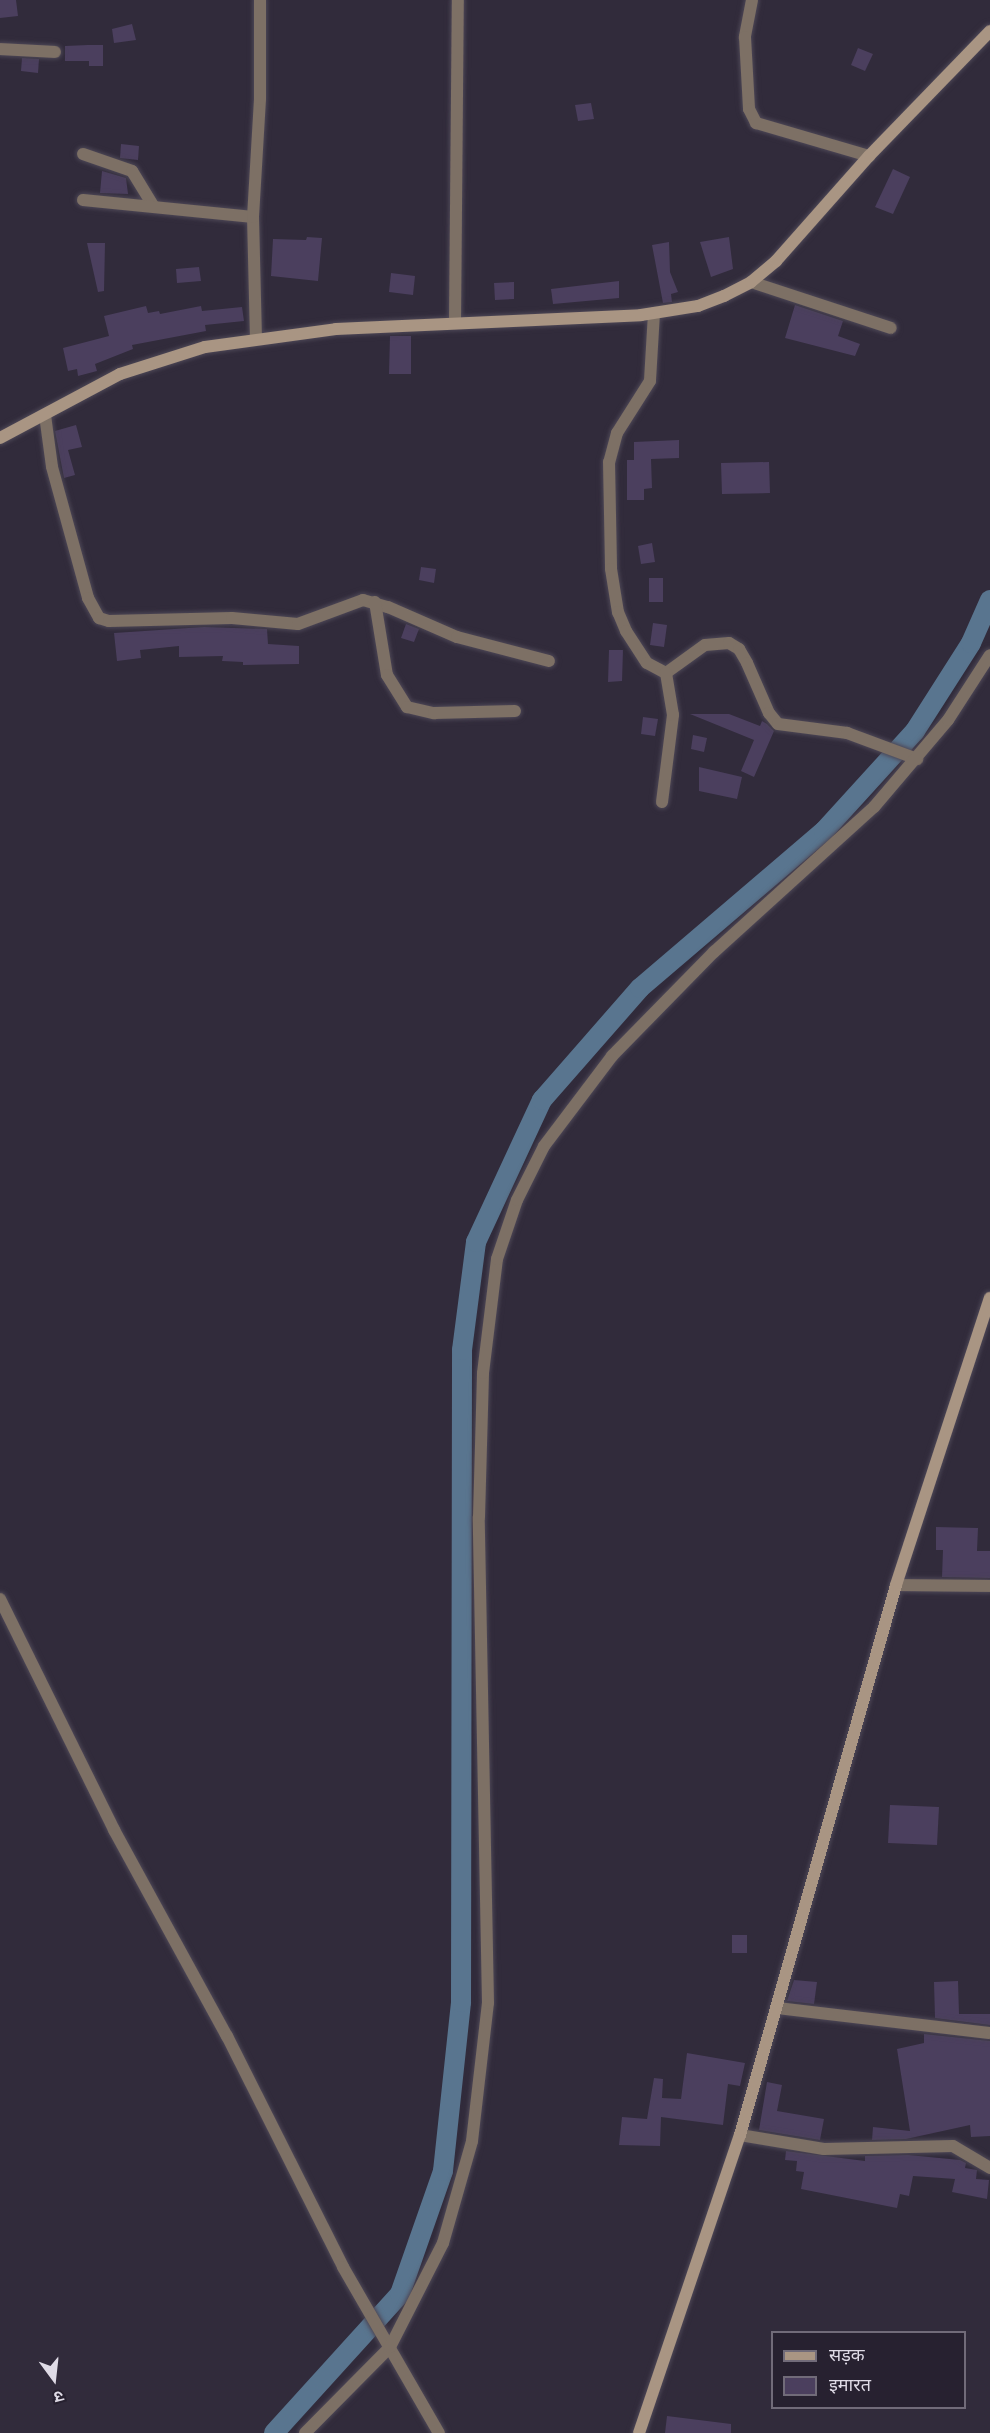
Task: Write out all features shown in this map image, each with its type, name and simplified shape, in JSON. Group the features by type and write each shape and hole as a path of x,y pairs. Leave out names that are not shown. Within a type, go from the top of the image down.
{"street":[{"path":"255,339 254,217 260,99 260,0"},
{"path":"455,323 459,0"},
{"path":"752,0 745,37 749,109 756,123 869,156"},
{"path":"0,438 120,374 158,360 255,339 336,329 654,313 698,306 751,282 776,261 869,156 990,31"},
{"path":"0,49 55,52"},
{"path":"82,154 132,171 154,207"},
{"path":"83,200 254,217"},
{"path":"751,282 891,328"},
{"path":"654,313 650,381 612,446 610,547 618,612 626,631 646,663 666,673"},
{"path":"45,415 52,467 88,598 99,618 109,621 232,618 298,624 318,619 351,602 375,602 457,638 549,662"},
{"path":"375,602 387,675 407,707 434,713 515,711"},
{"path":"666,673 705,645 729,643 743,656 778,724 847,733 913,758"},
{"path":"305,2433 390,2348 431,2271 461,2189 472,2141 488,2003 479,1517 486,1327 505,1232 528,1171 612,1056 714,952 874,807 913,758 948,720 990,655"},
{"path":"662,802 673,715 666,673"},
{"path":"639,2433 740,2135 896,1585 990,1298"},
{"path":"896,1585 990,1586"},
{"path":"0,1599 114,1830 227,2037 364,2303 439,2433"},
{"path":"777,2008 990,2033"},
{"path":"740,2135 825,2149 953,2146 990,2168"}],"building":[{"path":"0,0 16,0 18,16 0,18"},
{"path":"132,24 136,40 114,43 112,29"},
{"path":"103,45 103,66 89,66 89,61 65,61 65,46"},
{"path":"858,48 873,54 865,71 851,65"},
{"path":"22,58 39,59 38,73 21,71"},
{"path":"591,103 594,119 578,121 575,105"},
{"path":"121,144 139,146 138,160 120,158"},
{"path":"893,169 910,177 893,214 875,207"},
{"path":"102,171 126,178 128,194 100,193"},
{"path":"307,237 322,238 318,281 271,276 273,239 306,240"},
{"path":"729,237 733,269 711,277 700,242"},
{"path":"669,242 670,272 678,292 671,294 672,302 663,303 652,245"},
{"path":"87,243 105,243 104,291 98,292"},
{"path":"199,267 201,281 177,283 176,269"},
{"path":"391,273 415,276 413,295 389,292"},
{"path":"619,281 619,298 553,304 551,289"},
{"path":"514,282 514,299 495,300 494,283"},
{"path":"795,305 843,321 838,336 860,344 855,356 785,338"},
{"path":"146,306 148,313 159,311 160,314 201,306 202,311 242,307 244,321 205,325 206,331 132,345 133,349 95,364 97,371 78,376 77,369 68,371 63,348 109,336 104,316"},
{"path":"390,336 411,336 411,374 389,374"},
{"path":"76,425 82,447 68,450 75,475 64,478 55,431"},
{"path":"679,440 679,458 651,459 652,488 644,489 644,500 627,500 627,460 634,460 634,442"},
{"path":"769,462 770,493 722,494 721,463"},
{"path":"652,543 655,562 641,564 638,546"},
{"path":"421,567 436,569 434,583 419,580"},
{"path":"649,578 663,578 663,602 649,602"},
{"path":"653,623 667,625 664,647 650,645"},
{"path":"406,624 419,629 414,642 401,638"},
{"path":"204,627 267,629 268,644 299,646 299,664 243,665 243,662 222,661 223,656 179,657 179,646 140,650 141,658 117,661 114,633"},
{"path":"609,650 623,650 622,681 608,682"},
{"path":"690,714 729,714 760,726 762,721 767,724 774,731 754,777 741,771 754,740"},
{"path":"643,717 658,719 655,736 641,734"},
{"path":"693,735 707,738 704,752 691,749"},
{"path":"699,767 742,777 737,799 699,791"},
{"path":"936,1527 978,1528 977,1551 990,1551 990,1578 942,1577 943,1550 936,1550"},
{"path":"890,1805 939,1807 937,1845 888,1843"},
{"path":"732,1935 747,1935 747,1953 732,1953"},
{"path":"794,1980 817,1982 814,2004 787,2001"},
{"path":"958,1981 959,2014 990,2014 990,2025 935,2018 934,1982"},
{"path":"924,2034 990,2041 990,2136 971,2137 970,2125 906,2139 872,2140 873,2127 910,2131 897,2049 924,2043"},
{"path":"687,2053 745,2063 740,2086 728,2084 723,2125 661,2117 660,2146 619,2145 622,2117 647,2119 654,2078 663,2079 662,2098 681,2099"},
{"path":"767,2082 782,2085 777,2111 824,2119 820,2140 759,2130"},
{"path":"786,2151 865,2161 865,2156 908,2155 960,2160 966,2163 965,2168 977,2170 976,2179 989,2180 987,2199 952,2192 955,2179 913,2176 909,2196 900,2194 897,2208 801,2189 804,2172 796,2171 797,2161 785,2160"},
{"path":"667,2416 731,2424 731,2433 665,2433"}],"waterway":[{"path":"274,2433 400,2294 443,2171 461,2002 462,1350 476,1242 542,1100 640,988 824,831 915,731 971,643 990,600"}]}
